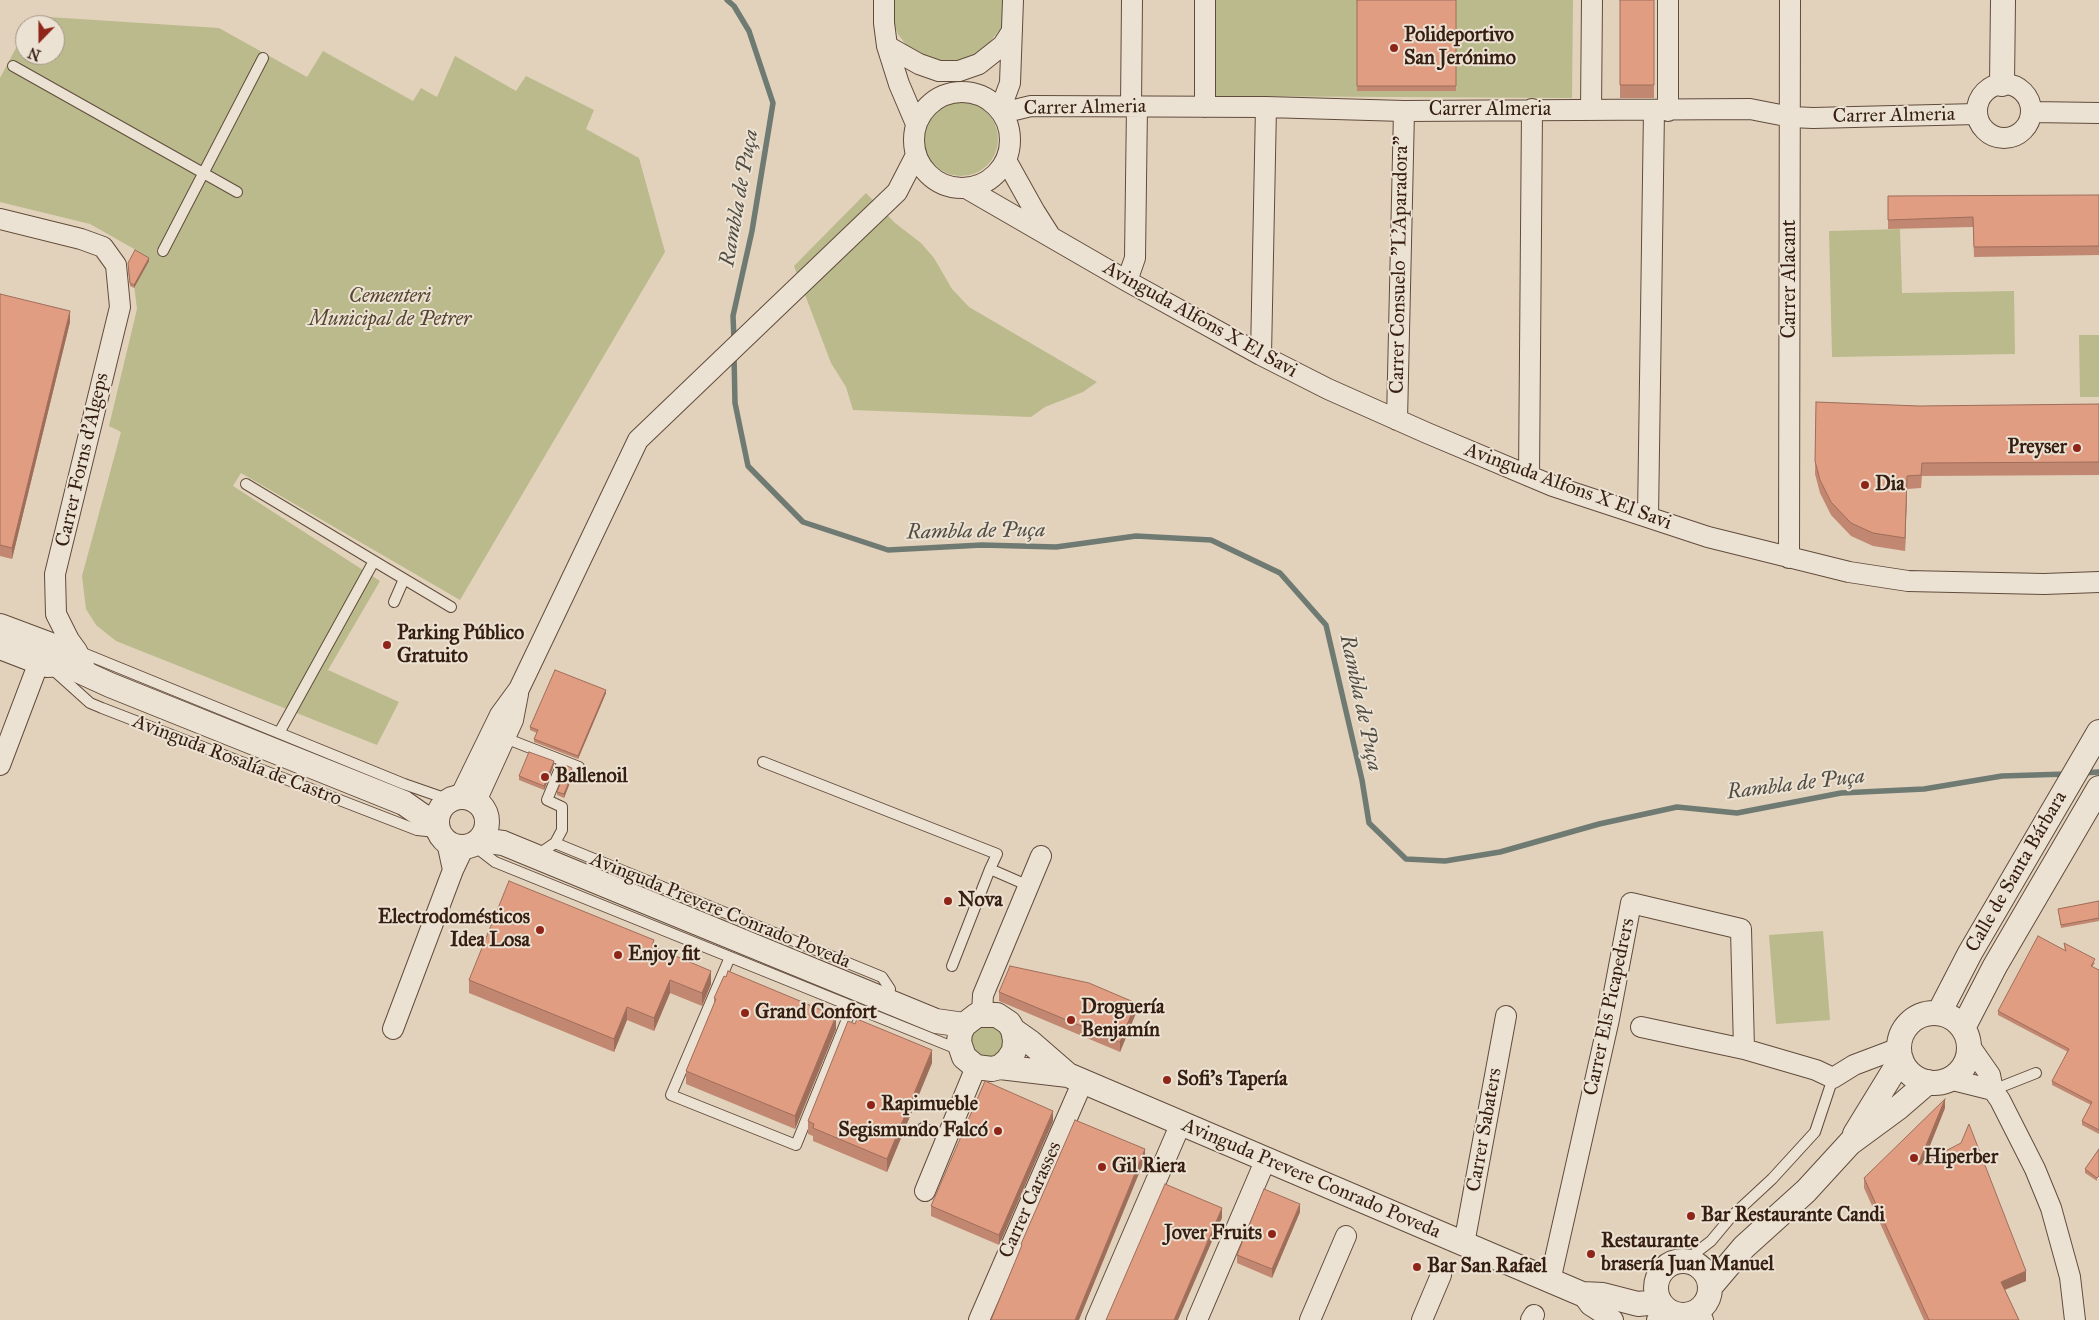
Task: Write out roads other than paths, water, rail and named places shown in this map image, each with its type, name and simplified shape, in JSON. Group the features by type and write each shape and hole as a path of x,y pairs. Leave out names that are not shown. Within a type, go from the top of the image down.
{"street":[{"path":"884,0 887,46 899,84 916,124"},
{"path":"1001,111 1010,83 1013,0"},
{"path":"1127,281 1135,258 1132,0"},
{"path":"1204,107 1205,0"},
{"path":"1591,110 1592,0"},
{"path":"1648,517 1661,110 1668,0"},
{"name":"Carrer Alacant","path":"1789,558 1790,0"},
{"path":"2002,84 2003,0"},
{"path":"887,46 919,64 939,71 959,71 979,64 1002,45 1012,31"},
{"path":"1010,83 1031,106"},
{"path":"2002,84 2011,84 2019,88 2026,95 2032,112 2029,123 2022,132 2011,137 2000,138 1989,133 1981,125 1977,114 1978,104 1983,94 1991,87 2002,84"},
{"path":"961,92 976,94 1001,111 1009,128 1010,144 1006,160 990,179 966,188 950,186 935,180 923,169 916,155 914,139 916,124 923,111 933,101 946,94 961,92"},
{"name":"Carrer Almeria","path":"1001,111 1031,106 1134,106 1404,111 1750,109 1791,117 1977,114"},
{"path":"1260,354 1266,108"},
{"path":"1529,476 1532,110"},
{"name":"Carrer Consuelo \"L'Aparadora\"","path":"1397,420 1404,111"},
{"path":"2032,112 2099,113"},
{"path":"393,1029 453,870 463,825 500,715 519,689 638,440 897,192 916,155"},
{"name":"Avinguda Alfons X El Savi","path":"1006,160 1052,238"},
{"path":"897,192 935,180"},
{"name":"Avinguda Alfons X El Savi","path":"966,188 1127,281 1328,389 1553,486 1708,537 1849,572 1908,581 2044,584 2099,582"},
{"name":"Carrer Forns d'Algeps","path":"0,219 81,239 102,248 116,265 120,308 55,574 56,614 69,640 57,658"},
{"name":"Avinguda Rosalía de Castro","path":"0,626 88,675 463,825"},
{"name":"Avinguda Rosalía de Castro","path":"0,647 57,658"},
{"path":"0,765 57,658"},
{"path":"463,825 513,720 519,689"},
{"name":"Calle de Santa Bárbara","path":"1939,1013 1970,952 2096,738"},
{"name":"Calle de Santa Bárbara","path":"1966,1036 1995,966 2097,792"},
{"name":"Avinguda Prevere Conrado Poveda","path":"463,825 936,1021 968,1040"},
{"path":"925,1191 947,1137 968,1040 983,995 1041,856"},
{"name":"Carrer Els Picapedrers","path":"1550,1281 1609,1019 1631,903 1741,929 1744,1049"},
{"path":"1993,1090 1914,1076 1904,1066 1900,1054 1902,1033 1911,1022 1924,1014 1939,1013 1953,1018 1990,1075 1993,1090 2035,1169 2051,1208 2070,1277 2075,1320"},
{"path":"996,1015 1009,1023 1013,1030 1015,1040 1014,1051 1000,1067 992,1070 968,1040 996,1015"},
{"name":"Carrer Sabaters","path":"1464,1244 1506,1016"},
{"path":"1641,1027 1744,1049 1816,1070 1833,1078 1854,1066 1900,1054"},
{"name":"Avinguda Prevere Conrado Poveda","path":"1013,1030 1076,1078"},
{"path":"1659,1303 1662,1270 1673,1263 1698,1272 1744,1248 1806,1191 1850,1143 1938,1081 1962,1069 1969,1053 1966,1036"},
{"path":"1850,1143 1900,1054"},
{"name":"Avinguda Prevere Conrado Poveda","path":"1000,1067 1076,1078 1550,1281 1592,1294 1590,1305 1613,1320"},
{"name":"Carrer Carasses","path":"979,1320 1076,1078"},
{"path":"1096,1320 1182,1123"},
{"path":"1197,1320 1266,1159"},
{"path":"1310,1320 1346,1236"},
{"path":"1592,1294 1659,1303 1681,1316 1701,1315 1707,1300 1698,1272"},
{"path":"1422,1320 1441,1275"}],"lane":[{"path":"164,251 263,58"},
{"path":"13,66 236,192"},
{"path":"246,484 451,607"},
{"path":"279,733 374,561"},
{"path":"394,602 404,579"},
{"name":"Avinguda Rosalía de Castro","path":"57,658 279,733 404,784 463,825"},
{"name":"Avinguda Rosalía de Castro","path":"57,658 90,703 96,706 417,830 463,825"},
{"path":"505,738 579,767"},
{"path":"536,856 556,843 562,830 562,807 547,800 564,761"},
{"path":"763,762 997,854 952,966"},
{"name":"Avinguda Prevere Conrado Poveda","path":"463,825 496,862 852,1007 968,1040"},
{"name":"Avinguda Prevere Conrado Poveda","path":"556,843 882,977 890,989 888,1001"},
{"path":"990,869 1029,886"},
{"path":"730,957 672,1095 796,1145 852,1007"},
{"path":"1993,1090 2036,1073"},
{"path":"1698,1272 1711,1241 1815,1132 1833,1078"},
{"path":"923,1128 947,1137"}],"waterway":[{"name":"Rambla de Puça","path":"727,0 734,6 749,31 773,103 752,231 733,316 734,340"},
{"name":"Rambla de Puça","path":"734,355 735,403 748,466 803,522 888,550 982,545 1056,547 1136,536 1211,540 1280,573 1326,625 1362,780 1369,823 1406,859 1445,861 1500,852 1599,824 1677,807 1737,813 1841,793 1924,789 2002,776 2067,774"},
{"name":"Rambla de Puça","path":"2082,773 2099,772"}],"place":[{"name":"Polideportivo San Jerónimo","path":"1394,48"},
{"name":"Preyser","path":"2077,448"},
{"name":"Dia","path":"1865,485"},
{"name":"Parking Público Gratuito","path":"387,645"},
{"name":"Ballenoil","path":"545,777"},
{"name":"Nova","path":"948,901"},
{"name":"Electrodomésticos Idea Losa","path":"540,930"},
{"name":"Enjoy fit","path":"618,955"},
{"name":"Grand Confort","path":"745,1013"},
{"name":"Droguería Benjamín","path":"1071,1020"},
{"name":"Sofi's Tapería","path":"1167,1080"},
{"name":"Rapimueble","path":"871,1105"},
{"name":"Segismundo Falcó","path":"998,1131"},
{"name":"Hiperber","path":"1914,1158"},
{"name":"Gil Riera","path":"1102,1167"},
{"name":"Bar Restaurante Candi","path":"1691,1216"},
{"name":"Jover Fruits","path":"1272,1234"},
{"name":"Restaurante brasería Juan Manuel","path":"1591,1254"},
{"name":"Bar San Rafael","path":"1417,1267"}],"park label":[{"name":"Cementeri Municipal de Petrer","path":"390,308"}]}
